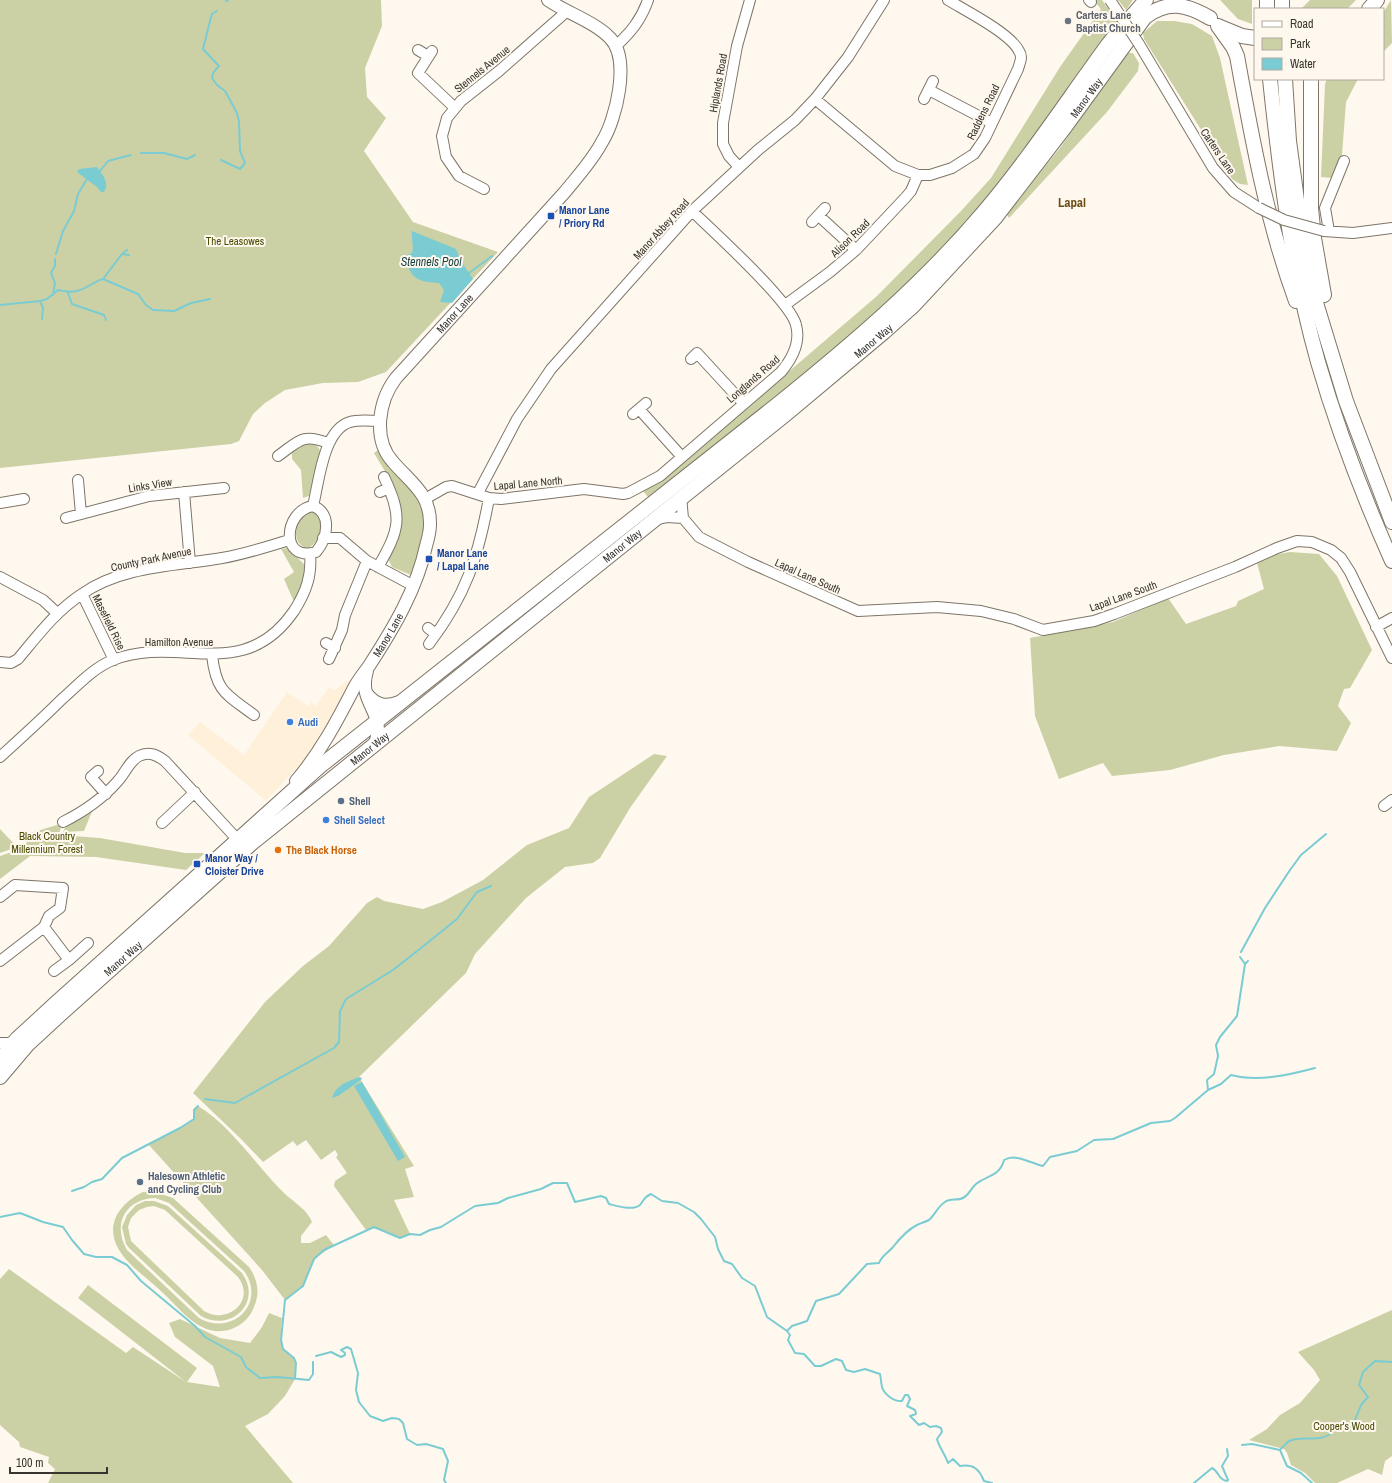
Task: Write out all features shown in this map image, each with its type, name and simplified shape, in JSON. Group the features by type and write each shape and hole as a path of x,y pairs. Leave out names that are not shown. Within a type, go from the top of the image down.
{"highway":[{"path":"1109,45 1139,0"},
{"name":"Manor Way","path":"0,1060 17,1039 276,804 378,719 784,399 837,356 906,296 982,213 1013,176 1109,45 1146,0"},
{"path":"1196,0 1233,47 1237,56 1262,184 1286,272 1318,361 1362,493 1392,561"},
{"path":"1370,8 1377,0"},
{"name":"Manor Way","path":"0,1076 34,1040 252,843 845,366 914,305 995,218 1065,127 1145,18 1158,9 1172,5 1183,5 1194,9 1236,34 1254,38"},
{"path":"1270,80 1277,153 1294,259 1318,361"},
{"path":"1285,80 1289,141 1307,261 1320,319 1346,401 1392,522"},
{"path":"1311,80 1311,208 1314,238 1346,401"}],"main road":[{"path":"548,0 566,12 599,29 610,38 616,46"},
{"name":"Manor Lane","path":"276,804 313,761 344,710 351,694 369,666 414,586 422,562 430,526 429,511 419,488 389,458 382,436 381,421 383,401 390,386 396,378 564,193 603,142 615,109 620,81 620,67 616,46"},
{"name":"Manor Lane","path":"365,692 365,681 369,666"},
{"path":"351,694 358,690 365,692 375,702 382,705 400,702"},
{"path":"365,692 378,719 379,730 375,743"}],"street":[{"path":"616,46 633,30 643,14 648,0"},
{"name":"Hiplands Road","path":"739,167 729,156 723,144 723,123 737,46 750,0"},
{"name":"Manor Abbey Road","path":"478,493 509,431 543,381 692,211 739,167 795,120 815,99 848,57 884,0"},
{"name":"Raddens Road","path":"815,99 895,166 918,174 930,175 962,163 980,148 1018,69 1021,59 1020,52 1010,39 948,0"},
{"name":"Carters Lane","path":"1110,0 1139,44 1213,168 1234,192 1259,208 1284,220 1326,231 1353,232 1392,228"},
{"name":"Stennels Avenue","path":"484,189 459,176 446,157 442,136 447,118 454,108 566,12"},
{"path":"418,50 430,53 415,76 454,108"},
{"path":"929,90 992,123"},
{"path":"1326,231 1325,208 1344,161"},
{"name":"Alison Road","path":"785,305 830,272 856,250 911,191 918,174"},
{"name":"Longlands Road","path":"636,487 660,476 781,372 792,360 797,340 797,329 794,318 785,305 692,211"},
{"path":"819,215 856,250"},
{"path":"697,353 744,403"},
{"path":"639,409 682,457"},
{"path":"313,506 328,443 333,434 348,422 356,420 381,421"},
{"path":"278,456 303,438 314,438 328,443"},
{"path":"378,567 394,534 396,520 395,501 384,490 384,477"},
{"path":"78,480 81,514"},
{"name":"Lapal Lane North","path":"424,499 446,487 452,486 478,493 489,498 501,499 584,489 623,494 636,487"},
{"name":"Links View","path":"66,518 150,496 224,487"},
{"path":"184,492 190,562"},
{"path":"654,519 668,517 683,518 681,497"},
{"path":"429,644 449,616 466,585 483,533 489,498"},
{"path":"0,503 24,499"},
{"path":"313,506 320,508 326,516 323,538 316,552 302,554 296,550 290,540 291,530 299,511 305,507 313,506"},
{"name":"Lapal Lane South","path":"683,518 699,537 748,562 858,611 937,607 981,611 1014,619 1043,630 1094,620 1114,614 1235,567 1277,548 1297,541 1312,542 1331,550 1341,558 1350,572 1392,658"},
{"path":"323,538 340,538 367,561 414,586"},
{"name":"County Park Avenue","path":"0,662 11,663 18,659 57,613 82,594 104,581 126,574 256,551 290,540"},
{"name":"Hamilton Avenue","path":"0,757 78,685 97,669 114,660 142,654 162,652 212,655 244,651 261,642 281,626 303,598 307,588 311,567 310,554"},
{"path":"329,658 330,645 353,596 367,561"},
{"path":"0,577 43,600 57,613"},
{"path":"343,593 353,596"},
{"name":"Masefield Rise","path":"82,594 114,660"},
{"path":"1376,627 1392,618"},
{"path":"428,628 436,634"},
{"path":"212,655 215,674 223,692 254,715"},
{"path":"63,822 80,814 106,794 118,781 132,761 140,756 154,754 165,760 237,839"},
{"path":"91,774 106,794"},
{"path":"162,823 167,812 195,792"},
{"path":"1384,806 1392,800"},
{"path":"0,897 15,885 63,888 60,908 49,916 44,927 0,961"},
{"path":"44,927 69,960"},
{"path":"54,971 88,944"},
{"path":"0,1043 9,1043 17,1039"}],"shaded area":[{"path":"349,680 350,682 307,757 266,801 188,735 200,722 244,755 287,692 308,706 311,702 316,706 329,687 334,690"}],"green space":[{"name":"The Leasowes","path":"0,0 381,0 382,26 365,68 367,97 386,118 364,151 413,222 498,252 386,372 358,382 323,383 285,390 265,403 253,414 239,441 231,444 0,468"},
{"path":"1093,0 1102,0 1118,22 1053,108 1000,184 929,262 879,312 795,382 648,497 643,491 704,444 877,296 961,211 991,178 1060,67 1101,9"},
{"path":"1118,0 1133,0 1126,10"},
{"path":"1220,0 1252,0 1252,24 1238,19"},
{"path":"1310,0 1356,0 1348,8 1302,8"},
{"path":"1391,0 1392,43 1384,51 1384,11"},
{"path":"1157,21 1174,21 1192,24 1212,36 1220,58 1248,185 1240,184 1232,179 1144,39 1143,33"},
{"path":"1127,53 1133,53 1139,63 1138,71 1107,112 1009,218 1006,213 1060,148"},
{"path":"1327,80 1357,80 1346,102 1342,155 1333,178 1321,177 1325,84"},
{"path":"305,442 314,442 320,450 309,496 303,498 301,470 292,459 292,449"},
{"path":"379,449 410,485 422,507 424,517 424,537 419,557 411,575 392,567 388,559 399,532 386,473 374,453"},
{"path":"313,511 319,513 321,518 321,529 318,539 307,549 299,543 296,530 300,515"},
{"path":"287,548 305,565 303,583 294,602 284,579 294,572 281,549"},
{"path":"1290,552 1319,554 1337,576 1372,650 1350,688 1344,689 1338,706 1351,723 1337,751 1279,746 1224,755 1170,770 1112,776 1103,763 1059,779 1035,716 1030,638 1113,622 1168,598 1186,624 1236,606 1238,601 1264,589 1257,563 1273,555"},
{"path":"654,754 667,756 630,808 600,858 593,863 565,867 526,898 475,954 466,973 359,1077 414,1166 405,1169 414,1197 394,1200 410,1234 400,1238 379,1229 366,1230 334,1186 335,1181 347,1173 336,1157 338,1155 335,1150 321,1160 306,1140 297,1146 293,1141 263,1162 193,1093 265,1002 303,966 329,946 367,903 377,897 384,901 423,909 442,902 483,880 527,845 569,828 589,797"},
{"path":"93,809 84,831 63,832 67,824"},
{"name":"Black Country Millennium Forest","path":"57,825 61,827 59,835 100,838 185,853 205,853 186,870 96,857 30,856 0,879 0,856 26,847 27,834"},
{"path":"0,829 17,847 0,853"},
{"path":"198,1106 221,1123 273,1182 307,1214 312,1222 301,1236 301,1243 310,1243 326,1235 334,1245 314,1259 303,1286 285,1300 262,1270 148,1144 180,1128 194,1119 194,1110"},
{"path":"143,1192 155,1192 173,1198 249,1267 256,1282 257,1297 251,1313 242,1323 236,1327 224,1331 203,1328 190,1320 125,1258 116,1243 113,1234 113,1225 120,1210 134,1197","holes":["155,1198 169,1203 244,1271 250,1283 251,1295 249,1305 242,1314 234,1320 223,1323 211,1323 199,1318 127,1250 123,1241 121,1223 129,1208 145,1199"]},
{"path":"145,1201 154,1201 168,1206 242,1273 247,1284 249,1294 246,1304 241,1312 233,1318 223,1321 212,1320 201,1316 129,1248 126,1244 122,1227 127,1215 136,1205","holes":["154,1206 165,1210 238,1277 243,1286 244,1294 237,1308 230,1313 213,1315 204,1311 131,1241 128,1227 131,1218 139,1210"]},
{"path":"9,1269 126,1353 133,1347 186,1382 78,1298 88,1285 197,1368 187,1382 220,1387 213,1366 175,1337 169,1323 180,1319 220,1338 250,1343 262,1327 269,1313 282,1318 281,1331 283,1349 294,1358 296,1363 295,1379 285,1396 268,1414 245,1426 293,1483 48,1483 55,1469 48,1463 49,1457 20,1447 19,1442 0,1425 0,1279"},
{"name":"Cooper's Wood","path":"1392,1310 1392,1456 1385,1461 1382,1475 1368,1469 1337,1483 1315,1483 1305,1473 1291,1465 1284,1449 1249,1440 1267,1429 1280,1415 1300,1403 1320,1380 1314,1370 1298,1352"}],"water":[{"path":"97,167 106,183 106,189 104,192 101,192 97,187 77,172 79,169"},
{"name":"Stennels Pool","path":"412,231 456,249 461,261 473,279 452,303 440,302 444,290 439,283 420,280 416,278 409,270 405,256 412,253"},
{"path":"359,1077 362,1078 361,1080 338,1096 332,1098 339,1087 346,1082"},
{"path":"362,1082 405,1157 398,1161 354,1086"}],"waterway":[{"path":"217,11 212,14 203,49 219,66 213,73 212,78 217,85 225,91 237,113 239,122 240,151 245,163 240,169 221,160"},
{"path":"141,153 164,153 187,159 195,155"},
{"path":"100,171 108,161 131,155"},
{"path":"56,254 63,231 74,211 78,194 87,179"},
{"path":"122,254 127,250"},
{"path":"103,279 122,254 129,255"},
{"path":"469,273 492,256"},
{"path":"53,295 55,283 51,273 55,266 55,259"},
{"path":"0,305 40,301 47,299 58,290 73,292 103,279 138,294 146,305 153,310 174,311 191,303 210,299"},
{"path":"68,293 72,304 104,315 106,320"},
{"path":"40,301 43,308 42,319"},
{"path":"1241,952 1265,908 1290,870 1301,855 1326,834"},
{"path":"205,1099 235,1103 334,1048 339,1042 340,1011 346,999 393,970 457,919 477,892 491,886"},
{"path":"1240,957 1245,964"},
{"path":"787,1331 792,1326 807,1321 816,1301 839,1294 867,1264 879,1263 883,1256 913,1227 929,1220 940,1206 947,1201 965,1197 975,1185 999,1170 1004,1160 1009,1158 1018,1158 1043,1166 1050,1157 1077,1151 1094,1140 1113,1139 1151,1123 1170,1121 1175,1118 1208,1090 1207,1080 1214,1074 1218,1056 1216,1045 1220,1037 1237,1016 1245,964 1248,961"},
{"path":"1208,1090 1221,1084 1231,1075 1263,1078 1315,1068"},
{"path":"72,1191 102,1179 122,1158 180,1128 194,1119 194,1110 198,1106"},
{"path":"295,1379 296,1363 294,1358 283,1349 281,1340 285,1300 303,1286 314,1259 324,1250 374,1227 400,1238 410,1234 420,1235 441,1227 475,1206 498,1203 508,1198 541,1189 553,1183 567,1183 575,1202 601,1196 606,1198 609,1204 625,1208 637,1207 645,1197 651,1194 662,1201 678,1203 694,1212 701,1219 715,1237 718,1249 724,1261 732,1264 742,1278 755,1286 767,1317 787,1331 790,1335 788,1340 795,1353 804,1354 815,1366 821,1366 836,1359 842,1361 846,1370 854,1372 865,1369 880,1374 883,1390 890,1397 902,1401 905,1395 908,1395 910,1399 907,1406 915,1410 916,1414 910,1416 919,1425 924,1423 930,1427 936,1426 941,1428 942,1432 937,1439 948,1463 953,1459 960,1466 975,1468 978,1470 984,1481 992,1483"},
{"path":"0,1217 20,1213 43,1222 63,1227 84,1254 96,1257 112,1257 127,1265 141,1281 195,1326 205,1337 241,1357 246,1367 260,1378 278,1377 309,1380 313,1374 313,1362"},
{"path":"316,1356 331,1352 341,1357 345,1355 345,1353 341,1350 347,1347 351,1349 358,1373 356,1390 359,1402 370,1416 383,1421 392,1418 399,1419 403,1423 407,1439 417,1445 426,1444 443,1449 448,1461 444,1480 446,1483"},
{"path":"1242,1445 1252,1444 1280,1450 1285,1444 1294,1439 1324,1437 1334,1430 1344,1430 1353,1425 1361,1405 1368,1397 1359,1385 1363,1372 1375,1361 1392,1362"},
{"path":"1194,1483 1212,1468 1222,1479 1228,1480 1222,1466 1228,1456 1227,1449"},
{"path":"1280,1450 1287,1466 1301,1473 1312,1483"}],"place":[{"name":"Carters Lane Baptist Church","path":"1068,21"},
{"name":"Manor Lane / Priory Rd","path":"551,216"},
{"name":"Manor Lane / Lapal Lane","path":"429,559"},
{"name":"Audi","path":"290,722"},
{"name":"Shell","path":"341,801"},
{"name":"Shell Select","path":"326,820"},
{"name":"The Black Horse","path":"278,850"},
{"name":"Manor Way / Cloister Drive","path":"197,864"},
{"name":"Halesown Athletic and Cycling Club","path":"140,1182"}],"district":[{"name":"Lapal","path":"1072,202"}]}
